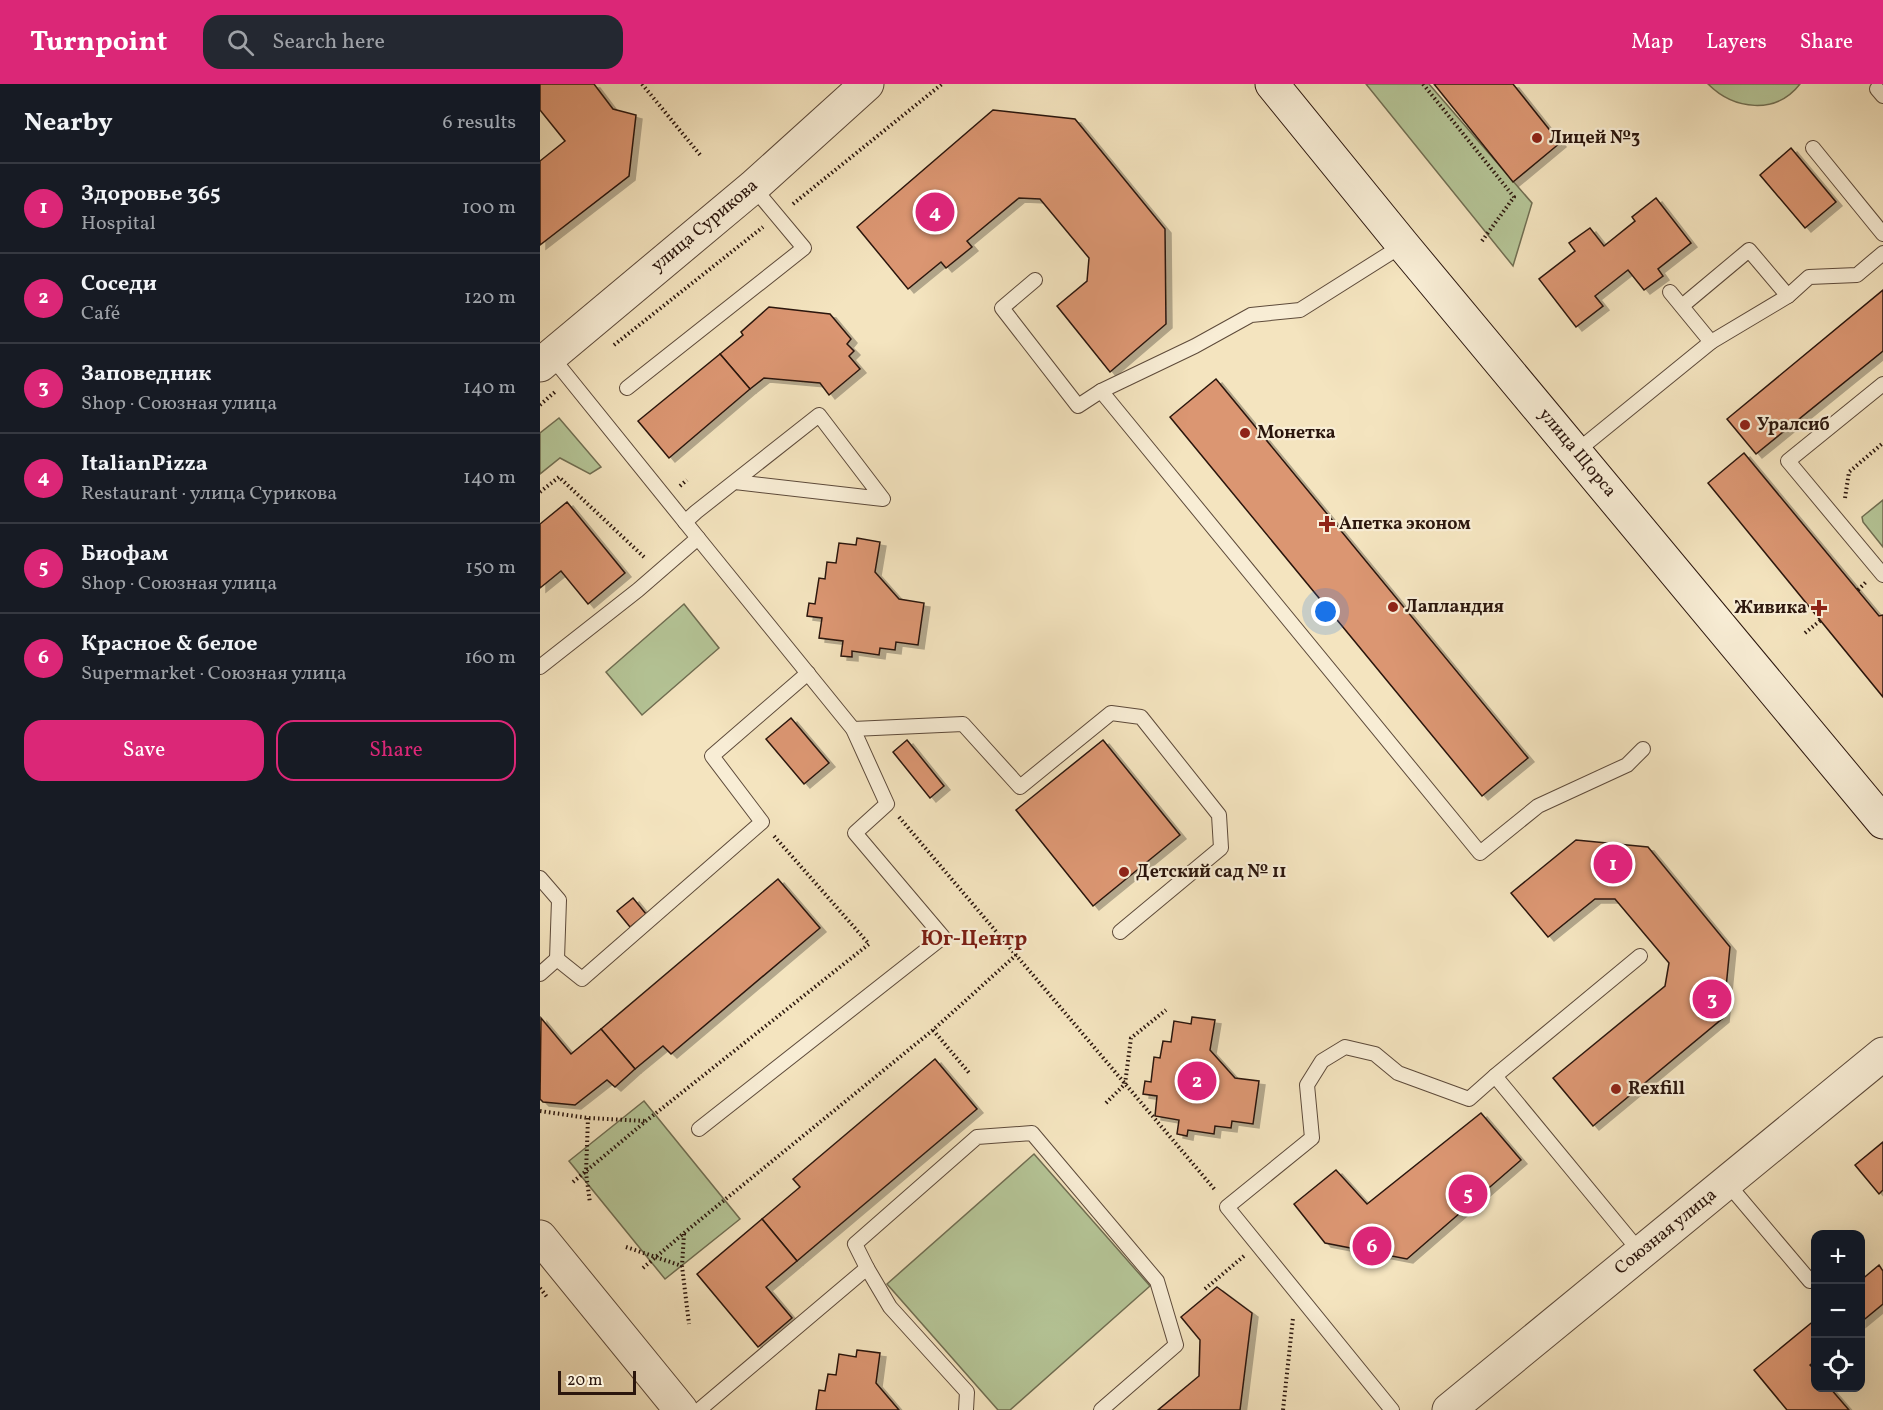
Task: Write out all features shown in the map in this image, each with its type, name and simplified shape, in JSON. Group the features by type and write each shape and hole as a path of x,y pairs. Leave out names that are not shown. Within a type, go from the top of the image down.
{"street":[{"name":"улица Сурикова","path":"553,367 867,84"},
{"name":"улица Щорса","path":"1272,84 1883,822"},
{"name":"Союзная улица","path":"1449,1410 1883,1054"},
{"path":"540,1237 681,1410"}],"lane":[{"path":"1813,147 1883,234"},
{"path":"627,388 804,248 753,187"},
{"path":"1035,279 1002,308 1078,406 1101,391 1195,346 1251,315 1300,310 1403,245"},
{"path":"1682,306 1749,250 1788,297"},
{"path":"1576,451 1711,342 1788,297 1809,277 1857,276 1883,253"},
{"path":"1670,292 1711,342"},
{"path":"553,367 685,522 853,729 887,804 855,833 943,937 699,1129"},
{"path":"1883,384 1788,461 1883,575"},
{"path":"1101,391 1480,853 1538,806 1627,765 1643,749"},
{"path":"685,522 735,482 819,415 883,500 735,482"},
{"path":"540,667 638,590 698,538"},
{"path":"557,959 582,979 762,822 712,756 808,673"},
{"path":"853,729 963,724 1020,787 1112,713 1141,717 1219,815 1221,848 1120,932"},
{"path":"540,878 559,900 557,959 540,974"},
{"path":"1392,1410 1227,1207 1312,1138 1307,1085 1322,1061 1346,1047 1375,1054 1398,1073 1469,1099 1640,956"},
{"path":"1495,1076 1641,1253"},
{"path":"966,1410 967,1392 890,1307 855,1244 977,1137 1032,1133 1157,1281 1176,1345 1101,1410"},
{"path":"1727,1183 1810,1281"},
{"path":"699,1410 867,1268"}],"path":[{"path":"642,84 701,156"},
{"path":"606,351 942,84"},
{"path":"1423,84 1514,197 1482,241"},
{"path":"540,405 553,367"},
{"path":"1842,525 1849,472 1883,443"},
{"path":"540,492 559,477 644,557"},
{"path":"1805,633 1821,620"},
{"path":"887,804 1218,1193 1227,1207"},
{"path":"573,1182 869,944 762,822"},
{"path":"643,1268 933,1030 1016,955"},
{"path":"1106,1103 1125,1084 1131,1038 1166,1010"},
{"path":"933,1030 970,1074"},
{"path":"540,1111 588,1118 646,1121"},
{"path":"588,1118 586,1173 590,1203"},
{"path":"684,1233 682,1266 689,1324"},
{"path":"626,1247 682,1266"},
{"path":"1205,1288 1247,1254"},
{"path":"1283,1410 1294,1312"}],"green space":[{"path":"1366,84 1429,84 1532,203 1513,266"},
{"path":"1708,84 1800,84 1779,101 1755,105 1742,104 1730,99 1718,93"},
{"path":"559,418 601,467 590,474 560,458 540,474 540,433"},
{"path":"1883,500 1883,547 1863,522 1862,517"},
{"path":"684,604 719,648 642,715 606,672"},
{"path":"644,1101 740,1219 665,1279 569,1161"},
{"path":"1034,1154 1150,1286 1010,1410 998,1410 887,1284"}],"building":[{"path":"540,84 594,84 613,109 636,115 629,176 540,245 540,161 565,141 540,110"},
{"path":"1434,84 1513,84 1560,143 1513,182"},
{"path":"993,110 1075,119 1165,229 1166,324 1110,372 1057,306 1087,281 1089,258 1040,199 1019,198 967,241 972,247 946,268 941,262 908,289 857,227"},
{"path":"1791,148 1836,202 1805,228 1760,175"},
{"path":"1656,198 1691,243 1658,269 1663,276 1644,290 1628,270 1595,296 1603,306 1576,327 1539,279 1575,251 1569,243 1590,228 1604,246 1635,221 1632,217"},
{"path":"1883,290 1883,351 1756,454 1727,419"},
{"path":"769,307 830,314 851,339 847,344 854,351 849,356 860,369 829,395 820,383 764,378 750,389 720,354 743,335 741,332"},
{"path":"720,354 750,389 669,458 638,421"},
{"path":"1216,379 1528,758 1482,796 1170,417"},
{"path":"1744,453 1879,616 1883,615 1883,697 1708,483"},
{"path":"567,502 625,573 588,604 561,571 540,588 540,524"},
{"path":"857,538 880,542 875,572 899,599 924,603 918,645 896,642 895,650 880,648 879,655 852,651 852,657 841,656 843,641 819,638 822,618 807,616 809,603 815,604 819,578 825,579 827,562 836,563 839,543 856,545"},
{"path":"791,718 829,763 804,784 766,739"},
{"path":"907,740 944,786 930,798 893,752"},
{"path":"1103,740 1180,835 1093,906 1016,810"},
{"path":"1576,840 1648,847 1730,947 1723,1018 1593,1126 1553,1078 1665,986 1669,963 1615,899 1595,899 1548,937 1511,893"},
{"path":"778,879 820,928 671,1054 663,1046 635,1069 601,1029"},
{"path":"633,898 646,914 630,927 617,911"},
{"path":"1192,1017 1215,1020 1210,1050 1235,1078 1259,1081 1253,1124 1232,1121 1231,1128 1215,1126 1214,1134 1188,1130 1187,1136 1177,1134 1179,1120 1155,1116 1157,1096 1143,1094 1145,1081 1151,1082 1154,1057 1160,1058 1163,1041 1171,1042 1174,1021 1191,1024"},
{"path":"541,1018 571,1054 601,1029 635,1069 615,1087 607,1080 575,1105 543,1102 540,1099"},
{"path":"935,1059 977,1109 797,1261 762,1219 800,1187 793,1179"},
{"path":"1481,1113 1521,1160 1407,1259 1325,1243 1294,1204 1336,1170 1367,1204"},
{"path":"1883,1142 1883,1190 1879,1194 1855,1165"},
{"path":"762,1219 797,1261 766,1287 792,1318 758,1347 697,1274"},
{"path":"1879,1265 1883,1271 1883,1304 1865,1319 1865,1284 1865,1277"},
{"path":"1217,1287 1252,1313 1240,1410 1158,1410 1199,1376 1200,1340 1181,1317"},
{"path":"1811,1323 1811,1392 1833,1392 1849,1410 1787,1410 1754,1370"},
{"path":"857,1350 880,1353 876,1383 899,1410 816,1410 819,1390 825,1391 828,1374 836,1375 839,1354 856,1357"}],"place":[{"name":"Лицей №3","path":"1537,138"},
{"name":"ItalianPizza","path":"935,212"},
{"name":"Уралсиб","path":"1745,425"},
{"name":"Монетка","path":"1245,433"},
{"name":"Апетка эконом","path":"1327,524"},
{"name":"Лапландия","path":"1393,607"},
{"name":"Живика","path":"1819,608"},
{"name":"Здоровье 365","path":"1613,864"},
{"name":"Детский сад № 11","path":"1124,872"},
{"name":"Заповедник","path":"1712,999"},
{"name":"Соседи","path":"1197,1081"},
{"name":"Rexfill","path":"1616,1089"},
{"name":"Биофам","path":"1468,1194"},
{"name":"Красное & белое","path":"1372,1246"}],"district":[{"name":"Юг-Центр","path":"974,939"}]}
